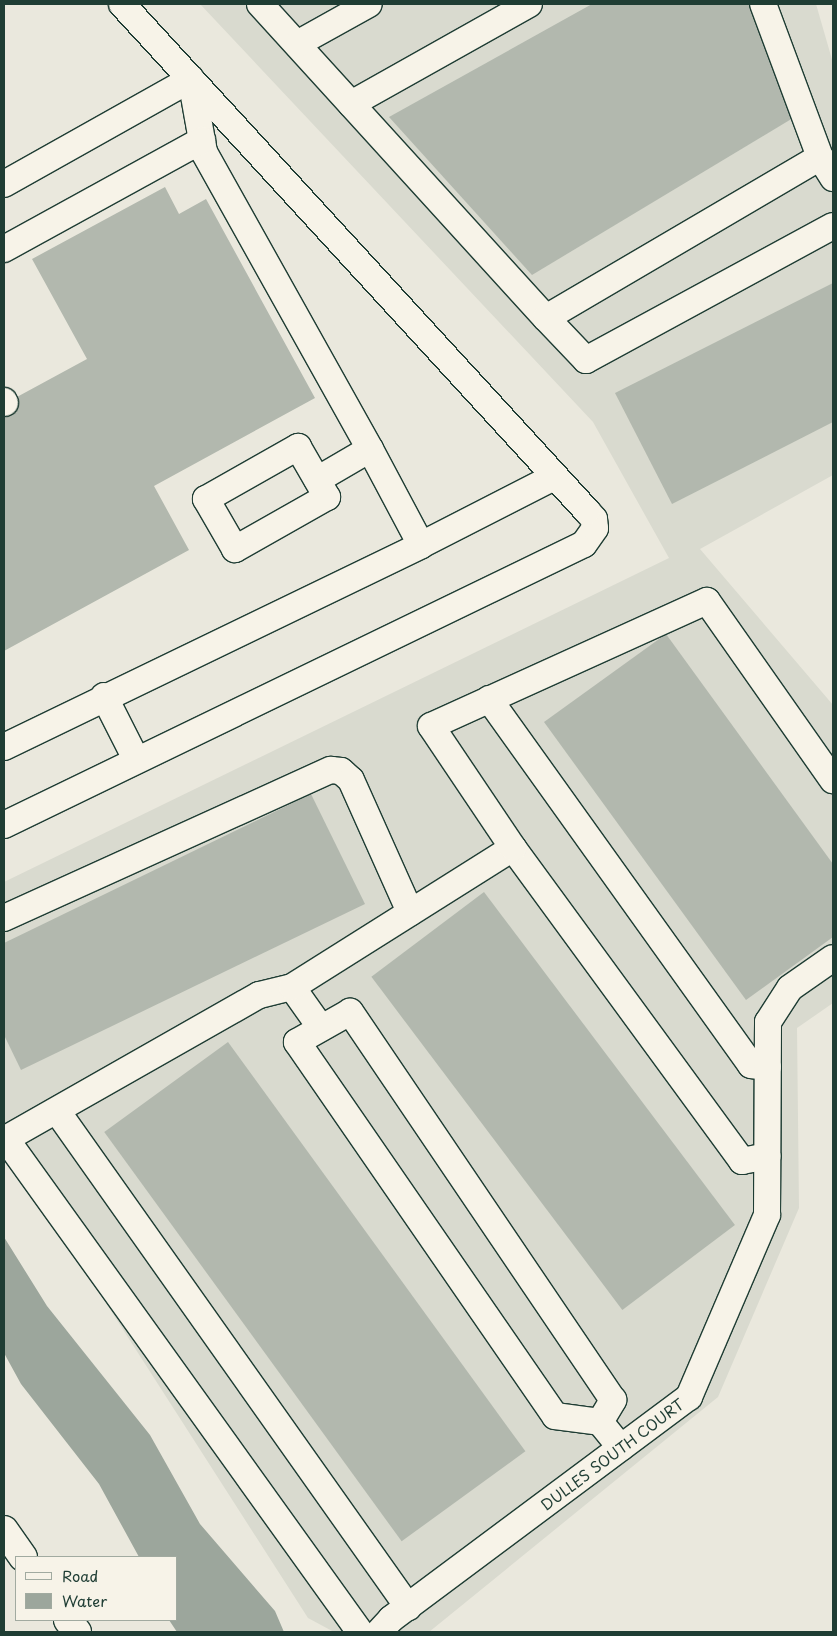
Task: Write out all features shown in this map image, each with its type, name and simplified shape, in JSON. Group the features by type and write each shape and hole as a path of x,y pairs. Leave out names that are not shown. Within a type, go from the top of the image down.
{"highway":[{"path":"4,1530 22,1556"},
{"path":"69,1621 77,1632"}],"street":[{"path":"4,825 136,759 584,544 596,528 594,519 122,4"},
{"path":"260,4 586,360 833,226"},
{"path":"296,44 369,4"},
{"path":"352,104 529,4"},
{"path":"546,318 827,167 763,4"},
{"path":"191,79 204,152 370,449 421,545"},
{"path":"4,184 191,79"},
{"path":"4,249 202,140"},
{"path":"317,480 370,449"},
{"path":"4,747 104,696 421,545 554,477"},
{"path":"833,780 707,601 431,726 513,848 742,1161 768,1156 768,1022 774,1009 790,988 833,958"},
{"path":"104,696 136,759"},
{"path":"489,699 751,1065 768,1067"},
{"path":"4,918 331,770 341,771 350,780 410,912"},
{"path":"360,1632 5,1137 57,1111 259,995 292,987 513,848"},
{"path":"292,987 320,1028"},
{"path":"600,1422 613,1400 350,1012 297,1042 555,1416 600,1422 621,1448"},
{"path":"57,1111 408,1607"},
{"name":"DULLES SOUTH COURT","path":"379,1632 408,1607 689,1397 768,1215 768,1156"}],"shaded area":[{"path":"200,4 816,4 833,63 833,475 700,549 833,705 833,1003 797,1028 799,1208 718,1397 429,1632 334,1632 308,1618 4,1144 4,882 669,558 593,422"}],"water":[{"path":"4,1237 47,1306 150,1435 200,1524 275,1611 284,1632 177,1632 170,1621 178,1621 178,1556 138,1556 99,1484 21,1384 4,1353"}],"building":[{"path":"592,4 749,4 798,115 532,275 389,117"},
{"path":"165,187 179,214 206,199 315,398 154,486 189,550 4,651 4,404 87,359 32,259"},
{"path":"833,283 833,422 672,504 615,393"},
{"path":"666,634 833,864 833,937 746,1000 544,722"},
{"path":"311,794 365,904 21,1070 4,1035 4,943"},
{"path":"484,892 735,1225 622,1310 371,977"},
{"path":"228,1042 525,1451 402,1541 104,1132"}]}
